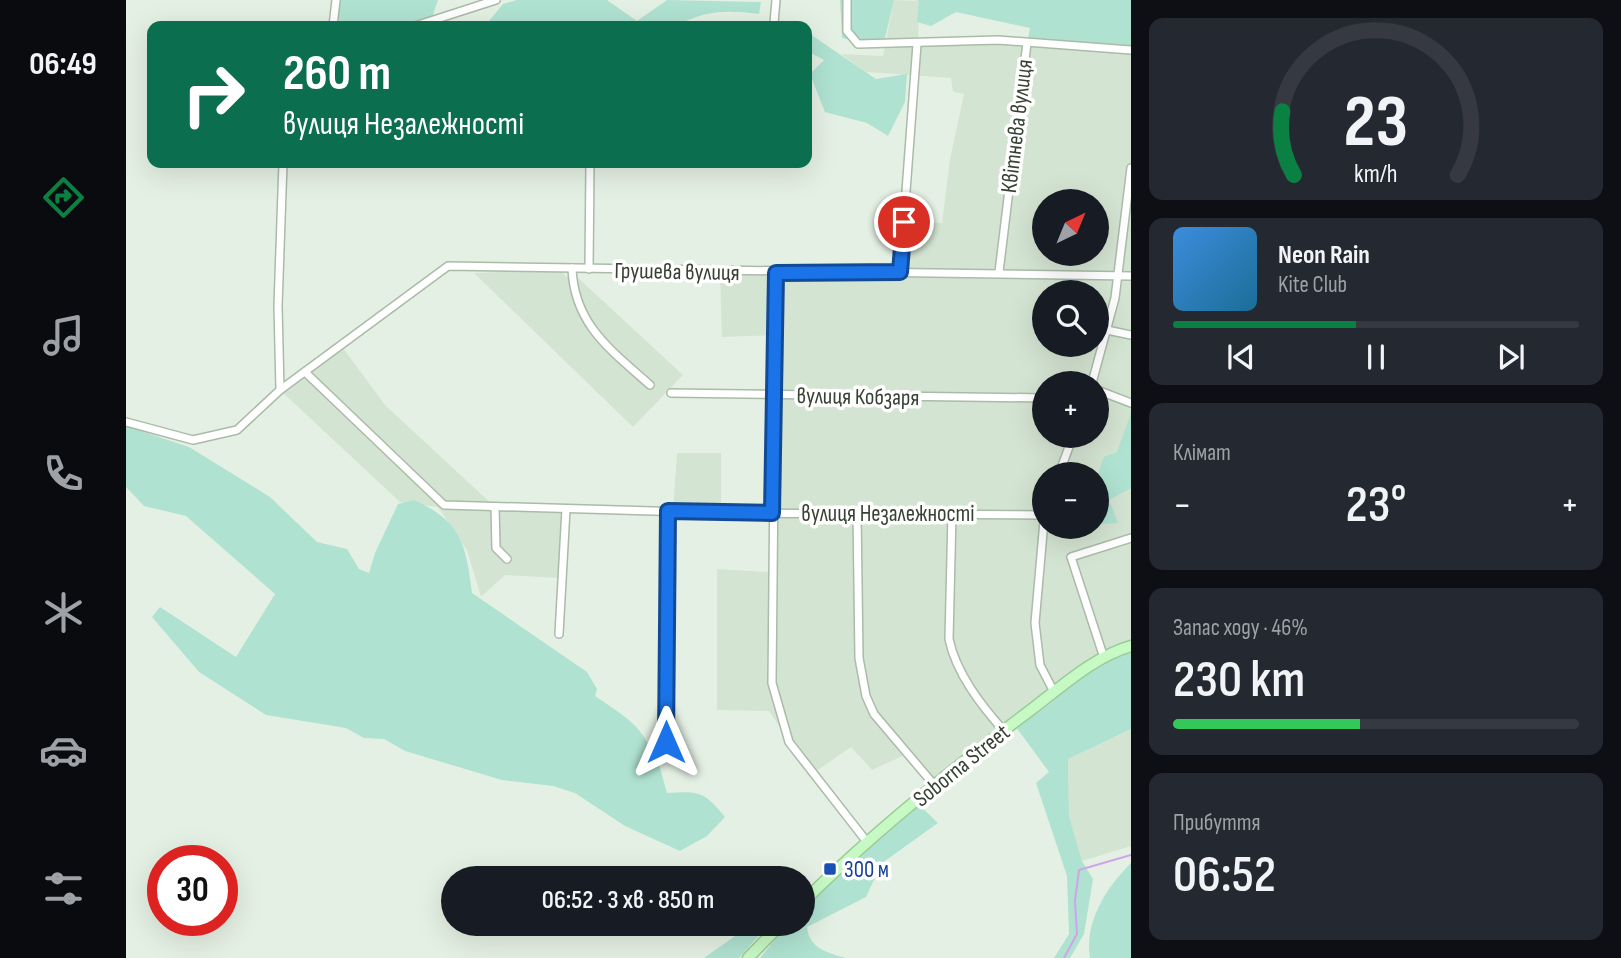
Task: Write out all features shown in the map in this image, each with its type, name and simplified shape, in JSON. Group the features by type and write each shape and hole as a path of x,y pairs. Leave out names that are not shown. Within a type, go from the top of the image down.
{"street":[{"path":"334,21 336,0"},
{"path":"431,21 496,0"},
{"path":"774,21 776,0"},
{"path":"847,0 847,31 858,44 998,40 1027,43"},
{"name":"Квітнева вулиця","path":"999,272 1027,43 1131,50"},
{"path":"900,272 917,44"},
{"path":"280,390 278,306 284,168"},
{"path":"589,269 590,168"},
{"path":"1109,322 1115,298 1131,168"},
{"name":"Грушева вулиця","path":"305,372 448,266 776,273 999,272 1131,276"},
{"path":"572,268 577,303 586,323 650,385"},
{"path":"776,273 771,656 776,702 789,742 867,842"},
{"path":"1109,330 1131,335"},
{"path":"126,422 193,440 237,430 280,390 305,372"},
{"name":"вулиця Незалежності","path":"305,372 444,505 772,513 1032,513"},
{"name":"вулиця Кобзаря","path":"671,394 1032,398"},
{"path":"1109,394 1131,402"},
{"path":"495,507 496,548 507,559"},
{"path":"559,634 566,509"},
{"path":"666,742 668,511"},
{"path":"858,512 859,658 866,696 874,714 934,786"},
{"path":"952,514 949,639 953,658 987,712 1003,730"},
{"path":"1104,659 1071,557 1131,538"},
{"path":"1042,539 1035,623 1040,665 1054,692"},
{"name":"Soborna Street","path":"815,891 867,842 1003,730 1104,659 1131,646"},
{"path":"752,955 770,936"}],"shaded area":[{"path":"336,0 438,0 432,21 339,21 334,17"},
{"path":"517,0 607,0 637,21 489,21 503,4"},
{"path":"667,0 761,2 759,14 716,12 688,21 637,21"},
{"path":"840,0 894,0 883,47 842,38"},
{"path":"894,0 919,1 918,45 1027,43 1131,50 1131,646 1120,650 935,786 907,754 872,770 851,747 812,774 769,711 717,710 717,569 770,572 774,335 722,337 720,272 892,273 901,221 942,223 950,159 964,94 953,92 951,78 866,72 841,54 883,56"},
{"path":"915,0 1131,0 1131,50 1027,43 1030,28 956,12 931,26 917,22 919,1"},
{"path":"812,35 876,79 907,74 905,102 888,136 867,123 825,112 812,79 812,72 824,60 812,54"},
{"path":"561,270 566,277 575,275 683,375 633,427 474,273"},
{"path":"340,344 385,405 495,507 561,509 560,578 505,575 481,597 467,550 438,507 400,502 280,390"},
{"path":"1131,413 1131,488 1109,500 1109,462 1102,462 1104,457 1117,452"},
{"path":"126,426 189,447 270,497 317,542 347,549 359,569 369,573 375,553 398,504 414,500 430,508 442,516 458,536 467,561 472,593 587,672 597,689 595,696 623,715 645,739 653,760 658,761 667,793 687,792 701,795 712,802 725,817 707,836 680,851 625,826 575,793 553,786 502,780 405,751 384,739 364,738 346,728 266,715 199,672 152,617 160,607 236,657 275,594 186,516 144,506 126,487"},
{"path":"677,453 721,453 721,513 673,511"},
{"path":"1109,500 1118,523 1109,524"},
{"path":"1131,646 1131,729 1068,759 1069,816 1082,861 1093,879 1084,934 1070,958 1054,958 1069,934 1067,876 1036,783 1049,772 1013,723 1058,689"},
{"path":"1131,729 1131,846 1082,861 1069,816 1068,759"},
{"path":"915,801 938,823 882,863 866,897 815,923 815,894 838,868"},
{"path":"1131,863 1131,958 1090,958 1090,931 1099,906 1113,883"},
{"path":"735,936 758,936 739,958 704,958"},
{"path":"778,936 810,936 816,945 827,952 846,958 760,958"}],"waterway":[{"path":"1064,958 1077,934 1075,901 1079,870 1131,855"}],"place":[{"name":"300 м","path":"830,869"}],"route":[{"path":"666,742 668,511 772,513 776,273 900,272 904,222"}]}
